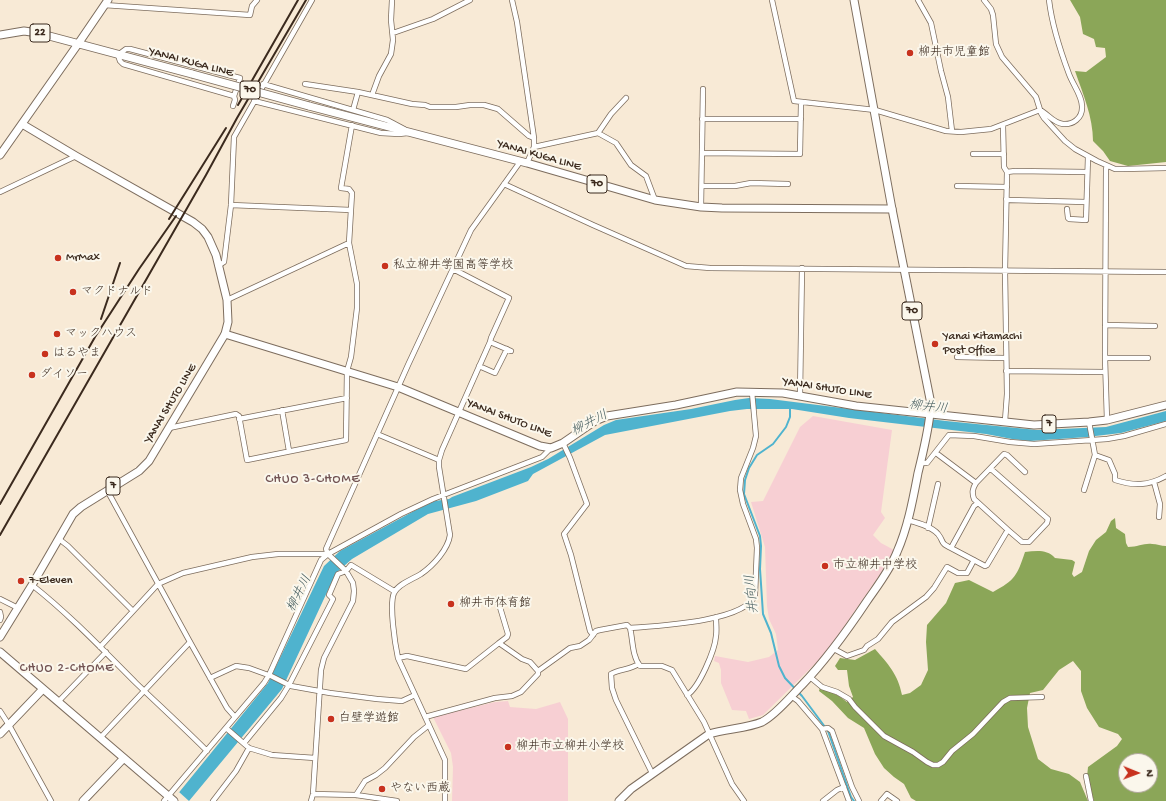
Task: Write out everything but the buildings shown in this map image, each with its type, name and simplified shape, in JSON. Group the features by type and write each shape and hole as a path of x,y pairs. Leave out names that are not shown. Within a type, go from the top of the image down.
{"main road":[{"path":"854,0 892,209"},
{"path":"0,155 106,3"},
{"name":"22","path":"0,34 24,31 38,33 78,44"},
{"name":"YANAI KUGA LINE","path":"78,44 523,162 655,200 701,206 892,209"},
{"path":"22,124 193,222 202,229 212,245 227,300 228,322 225,334"},
{"name":"70","path":"892,209 930,399 930,416"},
{"name":"YANAI SHUTO LINE","path":"0,637 73,514 81,507 139,470 149,461 225,334 398,387 540,446 552,448 564,445 595,421 607,416 676,405 726,394 771,392 930,416 1034,425 1090,424 1166,404"},
{"path":"619,801 631,789 652,773 709,734 753,725 772,715 810,677 834,648 891,564 902,541 908,520 930,416"},
{"path":"0,652 170,799"},
{"path":"0,734 43,689"},
{"path":"83,801 124,758"}],"street":[{"path":"106,3 250,15 252,6 257,0"},
{"path":"218,266 224,262 226,254 231,205 234,137 312,0"},
{"path":"372,95 379,76 391,54 393,40 391,20 392,0"},
{"path":"393,34 433,19 470,0"},
{"path":"311,801 313,794 321,670 324,658 354,597 352,583 345,570 328,554 326,549 398,387 471,230 504,184 534,147 534,138 512,0"},
{"path":"772,0 794,101 801,103 875,110 952,132 985,130 1003,126 1040,110"},
{"path":"918,0 931,23 948,97 952,132"},
{"path":"984,0 991,9 993,15 998,51 1002,58 1036,98 1044,118 1065,141 1088,157 1107,166 1123,169 1166,168"},
{"path":"1040,110 1056,122 1064,124 1072,123 1077,120 1081,115 1082,108 1082,103 1070,78 1057,42 1049,0"},
{"path":"233,106 235,100 234,96 240,78 126,49 118,55 123,64 234,96"},
{"path":"263,84 387,120 411,133"},
{"path":"305,84 358,92 430,107 484,105 498,109 529,136 534,138"},
{"path":"701,206 703,89"},
{"path":"353,110 358,92"},
{"path":"286,109 290,93"},
{"path":"598,133 611,114 626,98"},
{"path":"254,101 381,132 399,134 411,133"},
{"path":"702,153 800,154 801,103"},
{"path":"702,119 801,119"},
{"path":"169,428 236,414 239,416 246,460 346,440 348,371 357,308 357,284 349,243 352,192 350,189 341,188 352,125"},
{"path":"1003,126 1004,167 1007,172 1005,271 1005,358 1007,394 1005,422"},
{"path":"534,147 598,133 616,142 631,164 646,176 655,200"},
{"path":"973,154 1004,154"},
{"path":"0,192 76,156"},
{"path":"1067,209 1068,218 1070,220 1086,220 1088,157"},
{"path":"1107,166 1105,325 1107,420"},
{"path":"1007,172 1087,172"},
{"path":"702,186 736,186 750,183 788,184"},
{"path":"504,184 593,226 686,266 716,268 1166,272"},
{"path":"957,186 1007,187"},
{"path":"1006,199 1086,202"},
{"path":"231,205 351,210"},
{"path":"227,300 349,243"},
{"path":"800,396 802,268"},
{"path":"445,801 445,760 398,658 392,606 394,591 401,585 422,573 449,543 450,535 439,460 458,412 509,298 453,269"},
{"path":"1105,325 1155,326"},
{"path":"479,366 495,373 509,350 490,342"},
{"path":"957,357 1005,358"},
{"path":"1105,358 1148,358"},
{"path":"1006,371 1105,372"},
{"path":"425,717 521,692 538,674 538,671 563,652 570,648 580,646 600,630 627,625 630,628 678,624 716,617 730,614 754,599 757,548 756,539 743,504 740,490 741,478 753,448 756,436 752,393"},
{"path":"239,419 348,398"},
{"path":"282,410 289,451"},
{"path":"1084,490 1095,455 1090,424"},
{"path":"920,463 927,463 949,435 983,437 1021,444 1092,440 1124,436 1166,424"},
{"path":"377,434 439,460"},
{"path":"564,445 587,504 564,534 571,555 590,631 593,635"},
{"path":"170,799 207,751 270,675 321,560 328,554 401,514 542,457 552,448"},
{"path":"936,453 976,483"},
{"path":"991,469 1048,520 1048,523 1029,542 1022,542 978,503 972,494 973,487 976,483 1004,454 1025,472"},
{"path":"1095,455 1109,460 1115,474 1115,480 1144,485 1166,476"},
{"path":"1154,482 1160,504 1159,517"},
{"path":"928,528 938,484"},
{"path":"107,490 227,708 236,717"},
{"path":"951,548 974,506 978,503"},
{"path":"908,520 928,528 937,534 942,544 985,566 1008,530"},
{"path":"59,539 68,546 133,611"},
{"path":"100,647 158,584 183,573 252,557 278,554 328,554"},
{"path":"834,648 847,656 864,650 867,646 878,639 892,622 926,597 934,588 947,567 958,573 966,573 974,560"},
{"path":"242,742 281,698 333,600 329,595 338,574 351,565 394,591"},
{"path":"32,585 44,594 106,652 207,751"},
{"path":"0,599 18,608"},
{"path":"398,658 407,656 466,669 507,637 508,634 499,604 495,600"},
{"path":"0,612 0,620"},
{"path":"687,695 692,693 704,673 715,643 716,617"},
{"path":"630,628 634,653 638,664"},
{"path":"100,738 190,642"},
{"path":"499,643 522,659 530,662 538,671"},
{"path":"58,702 106,652"},
{"path":"652,773 616,700 612,688 611,674 638,664 640,666 662,666 672,670 704,722 732,784 744,801"},
{"path":"210,678 236,666 250,668 270,675 288,685 320,691 402,701 415,695"},
{"path":"810,677 822,687 837,692 849,699 884,736 933,765 938,765 943,762 952,751 973,734 1003,702 1010,698 1042,697"},
{"path":"791,696 798,700 824,729 849,801"},
{"path":"0,711 51,801"},
{"path":"356,795 365,781 385,768 414,737 429,725"},
{"path":"226,729 249,748 272,755 315,758"},
{"path":"824,729 832,731 852,787 859,801"},
{"path":"213,801 236,771 249,748"},
{"path":"1086,776 1091,801"},
{"path":"823,801 844,787"},
{"path":"313,794 356,795 398,801"},
{"path":"881,801 887,794 897,801"}],"shaded area":[{"name":"市立柳井中学校","path":"813,416 892,430 881,512 885,518 873,535 881,543 894,550 881,573 825,654 763,715 749,719 746,711 732,710 721,683 721,670 719,663 714,661 715,656 748,662 769,657 778,650 776,634 769,619 767,606 765,547 751,502 763,501 800,427"},
{"name":"柳井市立柳井小学校","path":"508,701 510,707 536,709 560,702 568,719 568,801 452,801 453,767 451,753 433,717 495,702"}],"green space":[{"path":"1070,0 1166,0 1166,162 1128,166 1110,161 1093,141 1093,132 1089,114 1075,71 1086,72 1106,57 1105,48 1096,47 1094,39 1083,34 1080,17"},
{"path":"1115,518 1116,528 1125,534 1128,547 1149,544 1166,546 1166,801 1094,801 1087,777 1088,767 1117,746 1122,739 1118,734 1099,727 1087,708 1081,691 1081,671 1073,661 1059,670 1043,690 1030,693 1027,708 1028,727 1038,759 1051,769 1069,774 1080,782 1088,801 916,801 911,798 904,784 884,768 875,754 864,728 848,718 832,701 819,691 820,687 839,696 847,702 853,697 849,686 847,670 838,670 835,666 840,658 855,660 875,649 895,675 902,695 910,693 921,685 928,670 926,642 927,625 946,603 955,583 969,580 993,592 1011,580 1020,567 1025,552 1033,551 1045,552 1055,558 1072,560 1075,562 1072,574 1074,577 1082,572 1089,551 1096,540 1106,532 1111,521"}],"water":[{"path":"749,398 770,399 946,421 1037,430 1106,427 1166,411 1166,421 1121,433 1030,441 986,434 849,418 792,409 747,409 605,435 533,474 528,481 476,501 428,514 352,559 336,573 282,689 189,801 172,801 268,683 324,566 340,551 435,501 449,499 548,459 604,425 616,420 691,409"}],"pier":[{"path":"179,792 189,801 171,801"}],"waterway":[{"name":"井向川","path":"790,408 790,417 786,427 773,444 757,455 749,468 745,480 744,494 760,536 760,569 763,614 771,633 779,666 785,678 802,696 828,731 851,797 854,801"}],"railway":[{"path":"238,105 298,0"},
{"path":"0,535 206,175 237,118 306,0"},
{"path":"169,219 226,128"},
{"path":"0,504 95,337 139,269 176,216"},
{"path":"101,319 120,263"}],"place":[{"name":"柳井市児童館","path":"910,53"},
{"name":"MrMax","path":"58,258"},
{"name":"私立柳井学園高等学校","path":"385,266"},
{"name":"マクドナルド","path":"73,292"},
{"name":"マックハウス","path":"57,334"},
{"name":"Yanai Kitamachi Post Office","path":"935,344"},
{"name":"はるやま","path":"45,354"},
{"name":"ダイソー","path":"32,375"},
{"name":"市立柳井中学校","path":"825,566"},
{"name":"7-Eleven","path":"21,581"},
{"name":"柳井市体育館","path":"451,604"},
{"name":"白壁学遊館","path":"331,719"},
{"name":"柳井市立柳井小学校","path":"508,747"},
{"name":"やない西蔵","path":"382,789"}],"district":[{"name":"CHUO 3-CHOME","path":"313,480"},
{"name":"CHUO 2-CHOME","path":"67,669"}],"water label":[{"name":"柳井川","path":"928,408"},
{"name":"柳井川","path":"590,424"},
{"name":"柳井川","path":"300,594"}]}
